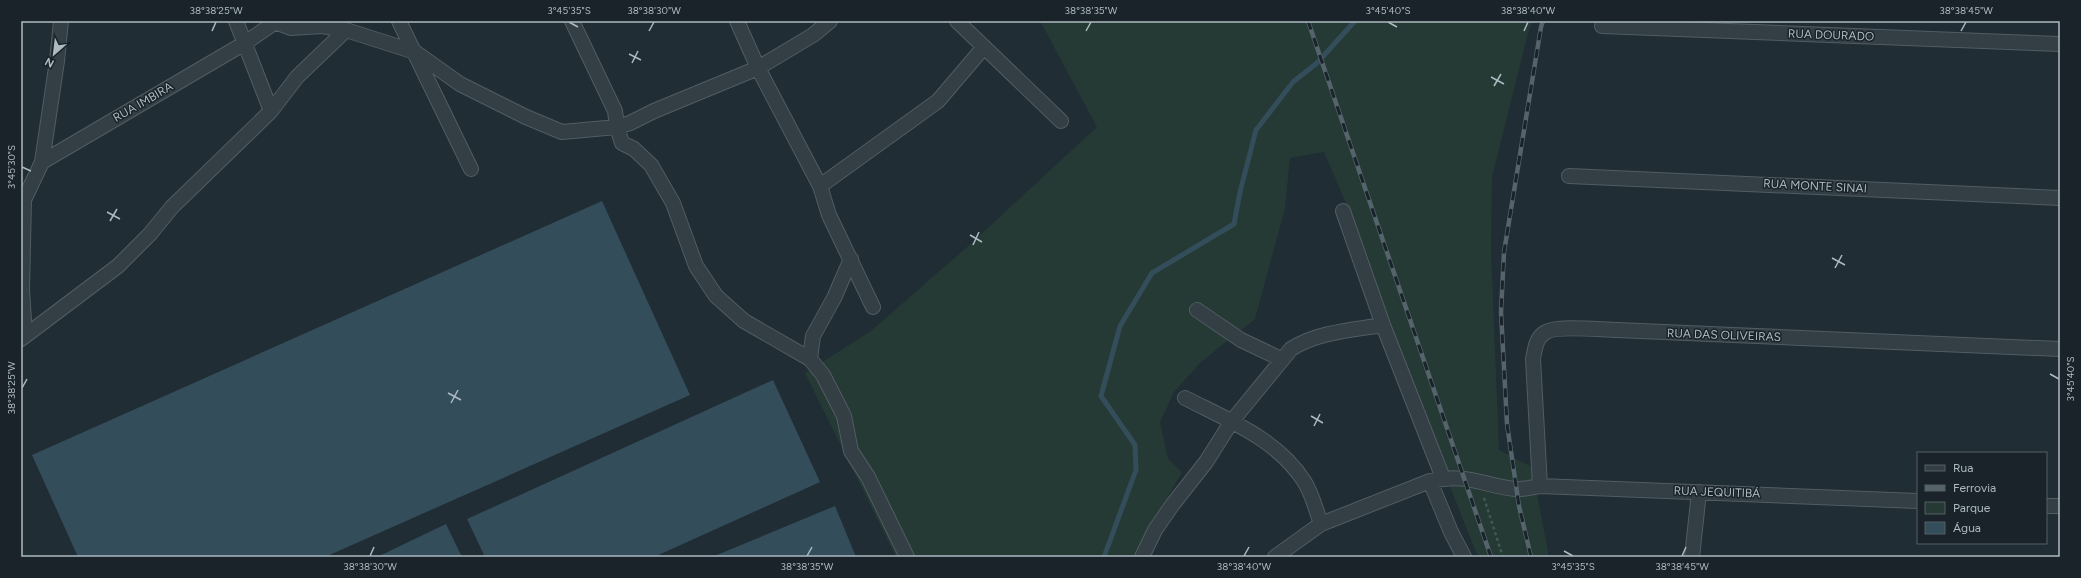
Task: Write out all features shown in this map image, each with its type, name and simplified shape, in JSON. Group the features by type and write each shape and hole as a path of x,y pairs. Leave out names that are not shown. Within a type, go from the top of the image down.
{"street":[{"path":"23,338 22,201 42,162 57,61 61,21"},
{"path":"236,21 268,104"},
{"path":"399,21 471,169"},
{"path":"572,21 615,111 617,127 622,143 634,149 651,165 673,203 696,266 716,296 744,321 810,359 823,375 844,416 851,451 868,477 907,557"},
{"path":"737,21 758,68 820,186 829,215 873,307"},
{"path":"276,22 291,28 322,26 346,30 414,52 460,84 526,117 562,132 617,127 630,123 654,110 758,68 813,34 830,21"},
{"path":"957,21 1061,121"},
{"name":"RUA IMBIRA","path":"42,162 245,43 276,22"},
{"name":"RUA DOURADO","path":"1602,26 2060,44"},
{"path":"23,338 118,266 150,234 172,207 268,104 346,30"},
{"path":"820,186 938,101 984,46"},
{"name":"RUA MONTE SINAI","path":"1569,176 2060,198"},
{"path":"1343,211 1436,479 1451,532 1464,557"},
{"path":"810,359 813,336 851,260"},
{"path":"1197,310 1241,340 1281,360"},
{"path":"1142,557 1155,530 1173,504 1206,462 1232,422 1281,360 1302,342 1321,336 1383,325"},
{"name":"RUA DAS OLIVEIRAS","path":"1540,486 1533,359 1536,343 1546,332 1562,329 1617,330 2060,349"},
{"path":"1185,398 1265,441 1288,460 1304,482 1321,524"},
{"path":"1275,557 1290,552 1321,524 1436,479 1463,477 1478,480"},
{"name":"RUA JEQUITIBÁ","path":"1478,480 1516,489 1540,486 1917,501"},
{"path":"1692,557 1699,492"},
{"path":"2047,506 2060,506"}],"path":[{"path":"1478,480 1503,557"}],"green space":[{"path":"1040,21 1533,21 1528,33 1492,177 1491,250 1499,450 1532,467 1549,557 1478,557 1422,416 1351,215 1324,152 1290,158 1285,208 1255,319 1201,362 1174,392 1160,422 1168,459 1182,472 1133,557 896,557 805,373 871,331 966,248 1097,127"}],"water":[{"path":"602,201 690,395 325,557 78,557 32,455"},
{"path":"773,380 820,482 654,557 485,557 467,519"},
{"path":"835,506 856,557 712,557"},
{"path":"446,524 462,557 377,557"}],"waterway":[{"path":"1104,557 1136,470 1135,445 1101,396 1120,326 1152,273 1234,224 1240,192 1256,130 1293,82 1317,63 1355,21"}],"railway":[{"path":"1308,21 1491,557"},
{"path":"1531,557 1519,506 1507,424 1501,312 1504,252 1543,21"}]}
